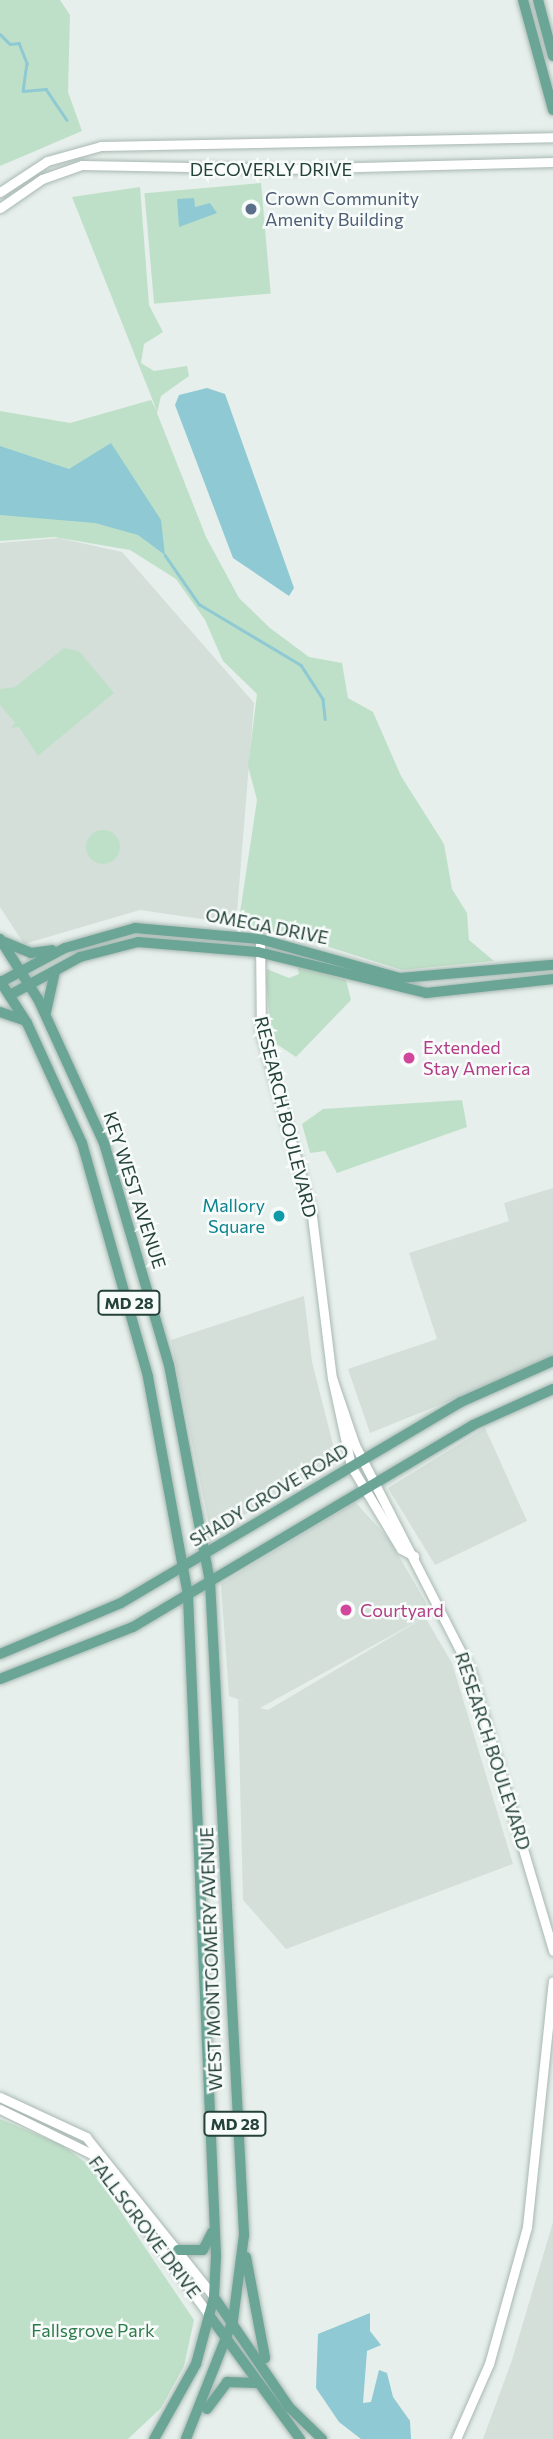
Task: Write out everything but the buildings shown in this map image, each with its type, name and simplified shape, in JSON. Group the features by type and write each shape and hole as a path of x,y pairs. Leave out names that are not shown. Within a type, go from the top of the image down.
{"main road":[{"path":"523,0 553,110"},
{"path":"538,0 553,56"},
{"name":"OMEGA DRIVE","path":"0,982 65,948 135,928 260,939 400,978 553,965"},
{"path":"0,939 31,953 65,948"},
{"name":"KEY WEST AVENUE","path":"0,939 46,1015 104,1143 129,1220 169,1365 206,1552"},
{"name":"OMEGA DRIVE","path":"10,995 57,969 138,942 258,952 426,993 553,979"},
{"path":"46,1015 47,986 57,969"},
{"name":"KEY WEST AVENUE","path":"0,982 27,1023 82,1143 128,1297 188,1596"},
{"path":"0,1012 27,1023"},
{"name":"SHADY GROVE ROAD","path":"0,1654 121,1603 468,1398 553,1361"},
{"path":"0,1679 78,1653 188,1596 369,1486 553,1389"},
{"path":"201,1525 219,1537 232,1536"},
{"name":"WEST MONTGOMERY AVENUE","path":"188,2437 233,2320 244,2235 210,1581 206,1552"},
{"name":"WEST MONTGOMERY AVENUE","path":"188,1596 216,2219"},
{"path":"178,2250 207,2247 216,2219"},
{"name":"MD 28","path":"154,2439 196,2364 214,2297 216,2219"},
{"path":"244,2235 255,2318 274,2384"},
{"path":"214,2297 233,2320 274,2384 322,2439"},
{"path":"209,2315 300,2439"},
{"path":"188,2437 227,2382 258,2384"}],"street":[{"name":"DECOVERLY DRIVE","path":"0,192 47,161 101,146 553,137"},
{"name":"DECOVERLY DRIVE","path":"0,208 42,179 82,165 307,169 553,162"},
{"name":"RESEARCH BOULEVARD","path":"260,939 258,952 261,1032 312,1216 332,1378 351,1466 369,1486"},
{"path":"0,1003 10,995"},
{"name":"RESEARCH BOULEVARD","path":"332,1378 369,1486 401,1549 415,1557 470,1670 553,1951"},
{"path":"456,2439 489,2364 527,2227 553,1981"},
{"name":"FALLSGROVE DRIVE","path":"0,2097 86,2137 214,2297"},
{"name":"FALLSGROVE DRIVE","path":"0,2109 92,2154 209,2315"}],"shaded area":[{"path":"59,538 122,552 254,703 236,924 140,910 24,944 0,907 0,543"},
{"path":"553,1188 553,1359 370,1433 348,1369 437,1339 409,1253 509,1221 504,1203"},
{"path":"304,1296 312,1362 337,1460 219,1530 209,1525 171,1340"},
{"path":"485,1428 527,1521 435,1565 388,1488"},
{"path":"355,1502 389,1539 432,1613 260,1708 268,1710 425,1617 452,1663 513,1864 286,1949 243,1900 238,1700 245,1702 229,1696 221,1584"},
{"path":"553,2222 553,2439 483,2439 512,2360"}],"green space":[{"path":"0,0 60,0 70,15 68,92 82,131 0,166"},
{"path":"261,183 271,294 154,304 144,193"},
{"path":"140,187 149,305 163,332 144,344 141,363 154,371 187,366 189,376 161,396 157,413 206,537 239,598 270,628 309,657 342,663 348,698 373,712 401,776 444,844 452,889 467,913 469,940 494,961 402,970 291,935 238,926 257,800 248,766 257,694 223,661 205,620 176,579 130,550 54,537 0,541 0,411 70,423 151,400 157,411 72,197"},
{"path":"64,648 79,651 114,693 38,756 19,727 11,728 15,723 0,705 0,689 15,687"},
{"path":"103,830 115,835 120,847 115,859 103,864 91,859 86,847 91,835"},
{"path":"297,965 346,980 351,1000 296,1057 272,1041 266,981 267,969 289,978 299,974"},
{"path":"462,1100 467,1127 337,1173 325,1151 310,1153 302,1124 323,1109"},
{"name":"Fallsgrove Park","path":"0,2119 62,2145 90,2166 194,2320 184,2366 161,2408 128,2439 0,2439"}],"water":[{"path":"194,198 195,207 210,203 217,213 179,227 177,199"},
{"path":"207,388 225,394 294,588 289,596 233,558 175,405 179,395"},
{"path":"111,443 161,520 165,555 138,535 95,523 0,515 0,446 69,469"},
{"path":"370,2313 370,2331 381,2345 367,2351 363,2403 371,2402 379,2370 387,2373 393,2397 410,2421 411,2439 361,2439 339,2422 316,2388 318,2334"}],"waterway":[{"path":"0,34 10,44 19,43 27,63 23,91 46,89 67,120"},
{"path":"165,555 199,604 301,665 323,699 325,719"}],"place":[{"name":"Crown Community Amenity Building","path":"251,209"},
{"name":"Extended Stay America","path":"409,1058"},
{"name":"Mallory Square","path":"279,1216"},
{"name":"Courtyard","path":"346,1610"}]}
